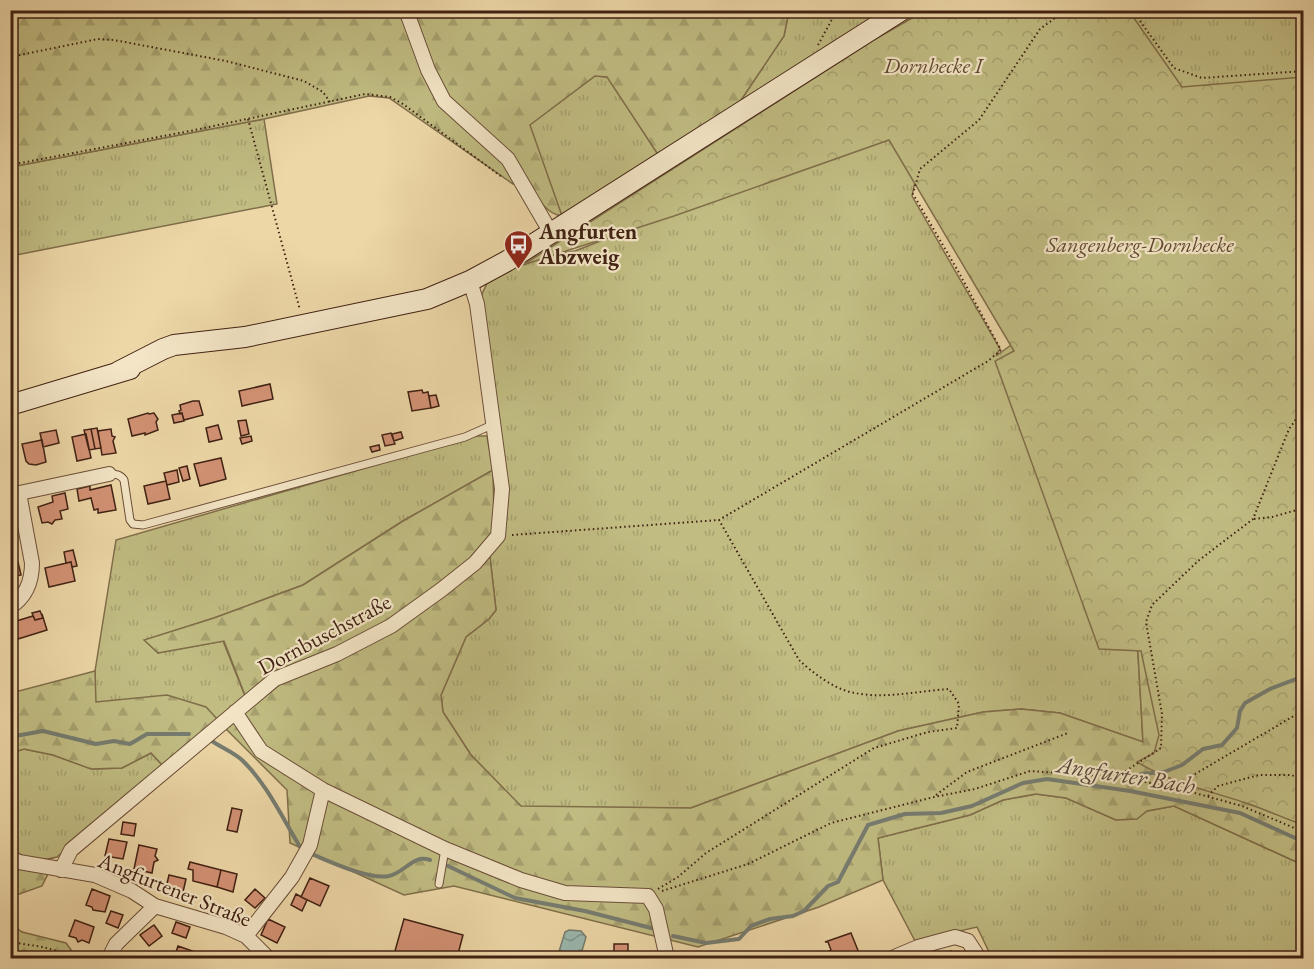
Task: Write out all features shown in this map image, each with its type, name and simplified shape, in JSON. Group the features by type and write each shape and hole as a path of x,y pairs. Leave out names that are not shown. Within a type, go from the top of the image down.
{"main road":[{"path":"10,405 118,372 174,345 245,337 427,299 470,281 551,233 902,10"}],"street":[{"path":"406,10 428,70 444,101 508,159 551,233"},
{"path":"470,281 477,304 502,489 498,536"},
{"path":"10,607 23,596 28,588 32,572 32,563 15,494 109,474"},
{"name":"Dornbuschstraße","path":"61,870 70,850 275,679 337,654 391,626 475,563 498,536"},
{"path":"235,712 261,752 323,790 444,849 521,880 565,893 648,896 656,909 667,958"},
{"path":"246,936 292,877 310,845 323,790"},
{"name":"Angfurtener Straße","path":"10,857 20,862 95,875 132,891 155,906 226,927 246,936 268,958"},
{"path":"109,958 116,944 155,906"},
{"path":"892,958 918,947 955,938 969,941 979,958"}],"lane":[{"path":"109,474 118,475 124,480 130,520 133,524 143,525 465,437 492,424"},
{"path":"439,884 444,849"}],"path":[{"path":"816,66 818,42 837,10"},
{"path":"498,536 719,520 988,361 1001,350 913,194 920,170 979,120 1040,29 1066,10"},
{"path":"1132,10 1174,68 1202,78 1304,71"},
{"path":"10,57 98,39 114,40 226,61 304,81 323,92 330,102"},
{"path":"10,165 365,94 390,97 404,104 504,179"},
{"path":"248,119 304,325"},
{"path":"1253,519 1288,429 1304,408"},
{"path":"1116,777 1161,748 1162,714 1146,622 1152,605 1198,561 1253,519 1272,517 1304,508"},
{"path":"648,896 678,877 706,853 874,748 928,732 957,728 959,704 949,689 874,695 852,693 816,675 799,660 719,520"},
{"path":"1173,787 1304,710"},
{"path":"934,797 967,772 1068,733"},
{"path":"648,896 748,864 831,823 975,789 1030,771 1116,777 1173,787 1242,806 1304,832"},
{"path":"1208,796 1218,786 1259,775 1291,775 1304,778"},
{"path":"10,942 43,947 82,958"}],"green space":[{"name":"Sangenberg-Dornhecke","path":"926,10 1129,11 1182,87 1303,77 1303,825 1246,803 1177,781 1137,762 1154,753 1159,735 1141,651 1099,649 995,361 1014,351 889,140 674,216 523,265 872,41"},
{"path":"11,11 789,11 784,36 737,106 659,156 607,77 595,76 530,125 562,216 544,206 523,177 513,184 389,98 369,96 264,119 11,167"},
{"path":"789,11 891,11 737,106 784,36"},
{"path":"1005,11 1303,11 1303,386 1135,601 1143,742 1060,713 1021,709 983,712 898,731 691,808 521,807 471,755 443,712 441,695 466,637 489,619 496,610 490,557 505,527 508,501 482,308 482,294 488,281 523,258 575,251 862,138 879,143 994,89 918,168 912,196 1000,349 996,356 1059,310"},
{"path":"595,76 608,77 659,156 562,216 529,125"},
{"path":"264,119 277,204 11,256 11,167"},
{"path":"1303,386 1303,865 1174,806 1147,811 1137,819 1116,820 1066,798 1036,794 1003,800 970,815 878,838 883,880 819,907 698,947 454,886 404,895 290,843 287,790 219,722 164,767 151,753 122,768 91,769 53,755 24,749 11,753 11,693 95,671 96,702 167,695 206,707 219,721 245,695 224,641 158,653 144,640 214,618 303,585 403,521 493,470 494,520 490,557 496,610 489,619 466,637 441,695 443,712 471,755 521,806 691,808 898,731 983,712 1021,709 1060,713 1143,742 1135,601"},
{"path":"476,436 487,436 493,470 403,521 303,585 214,618 145,640 158,653 223,641 245,696 219,722 95,702 95,671 116,540"},
{"path":"24,749 53,755 92,769 122,768 151,753 164,767 57,857 33,859 11,850 10,753"},
{"path":"1036,794 1066,798 1116,820 1174,806 1303,865 1303,958 992,958 977,927 915,941 883,880 878,838 970,815 1003,800"},
{"path":"10,862 49,872 42,886 11,897"},
{"path":"11,924 22,932 66,943 77,958 11,958"}],"water":[{"path":"581,931 586,937 580,958 557,958 565,932"}],"building":[{"path":"270,384 273,399 242,406 239,391"},
{"path":"422,390 423,393 428,392 431,408 412,411 408,392"},
{"path":"436,395 439,406 431,408 429,396"},
{"path":"199,401 203,415 184,420 179,411 181,410 180,405"},
{"path":"154,413 158,419 156,422 158,430 145,435 145,433 132,436 128,419"},
{"path":"182,413 184,421 174,423 172,415"},
{"path":"246,420 249,434 241,436 238,421"},
{"path":"218,425 222,439 209,442 206,428"},
{"path":"97,428 101,448 95,449 91,429"},
{"path":"91,429 95,449 89,450 84,430"},
{"path":"111,429 112,436 115,437 113,441 116,453 102,455 98,431"},
{"path":"56,430 59,443 43,447 40,433"},
{"path":"401,432 403,438 394,441 392,434"},
{"path":"391,433 395,444 385,446 382,435"},
{"path":"86,434 91,458 77,461 72,437"},
{"path":"251,436 252,441 242,444 240,438"},
{"path":"42,440 46,462 36,465 29,464 26,461 22,444"},
{"path":"379,445 380,450 372,452 370,447"},
{"path":"221,458 226,479 200,486 194,464"},
{"path":"187,466 190,479 183,481 179,468"},
{"path":"177,470 179,482 167,485 164,473"},
{"path":"166,481 170,499 148,504 144,486"},
{"path":"111,485 116,510 98,513 98,509 94,510 91,498 79,501 77,489 90,486 90,490"},
{"path":"65,493 68,509 60,511 62,519 55,520 52,524 42,523 38,507 53,502 52,496"},
{"path":"16,516 19,529 10,531 10,517"},
{"path":"73,550 77,566 72,567 71,562 66,563 64,552"},
{"path":"18,562 21,575 12,577 14,586 10,587 10,563"},
{"path":"71,562 75,581 49,587 45,568"},
{"path":"40,611 43,618 35,620 32,613"},
{"path":"42,614 47,630 18,639 13,622 33,616 35,620 43,618"},
{"path":"232,808 242,810 237,832 227,830"},
{"path":"123,822 136,824 134,836 121,834"},
{"path":"109,839 127,842 123,859 105,856"},
{"path":"139,845 157,849 155,856 158,860 154,862 152,873 134,869"},
{"path":"190,862 221,870 217,887 193,881 193,870 188,869"},
{"path":"221,870 237,874 233,892 217,887"},
{"path":"169,875 186,879 183,892 166,888"},
{"path":"310,878 329,886 320,906 301,897"},
{"path":"92,889 110,896 105,912 93,910 92,907 86,905"},
{"path":"255,889 265,898 255,908 245,900"},
{"path":"296,894 307,900 302,911 291,905"},
{"path":"111,911 123,915 118,928 106,923"},
{"path":"268,919 285,927 277,943 261,935"},
{"path":"404,919 463,935 458,954 473,958 393,958"},
{"path":"75,920 94,927 89,943 82,940 78,942 76,938 69,936"},
{"path":"176,922 190,927 186,938 172,933"},
{"path":"154,925 162,936 149,946 140,935"},
{"path":"851,933 859,953 831,958 828,942 825,942"},
{"path":"614,944 628,944 628,953 614,953"},
{"path":"178,946 195,952 193,958 174,958"},
{"path":"951,951 957,958 932,958"},
{"path":"621,953 622,958 598,958 598,954"},
{"path":"803,953 806,958 791,958"}],"waterway":[{"path":"1141,774 1164,772 1182,765 1203,749 1222,745 1237,728 1240,711 1245,703 1270,689 1304,676"},
{"name":"Angfurter Bach","path":"10,737 43,731 96,744 114,741 130,744 147,734 189,734"},
{"name":"Angfurter Bach","path":"212,741 240,758 252,770 302,850"},
{"name":"Angfurter Bach","path":"673,936 706,943 739,939 751,926 770,919 793,916 804,911 828,886 838,882 868,825 905,814 941,813 972,806 1023,783 1047,779 1130,791 1240,813 1304,842"},
{"name":"Angfurter Bach","path":"309,853 349,869 380,876 395,874 419,859 430,860"},
{"name":"Angfurter Bach","path":"448,866 515,898 585,911 655,929"}],"place":[{"name":"Angfurten Abzweig","path":"518,270"}],"park label":[{"name":"Dornhecke I","path":"933,65"}]}
